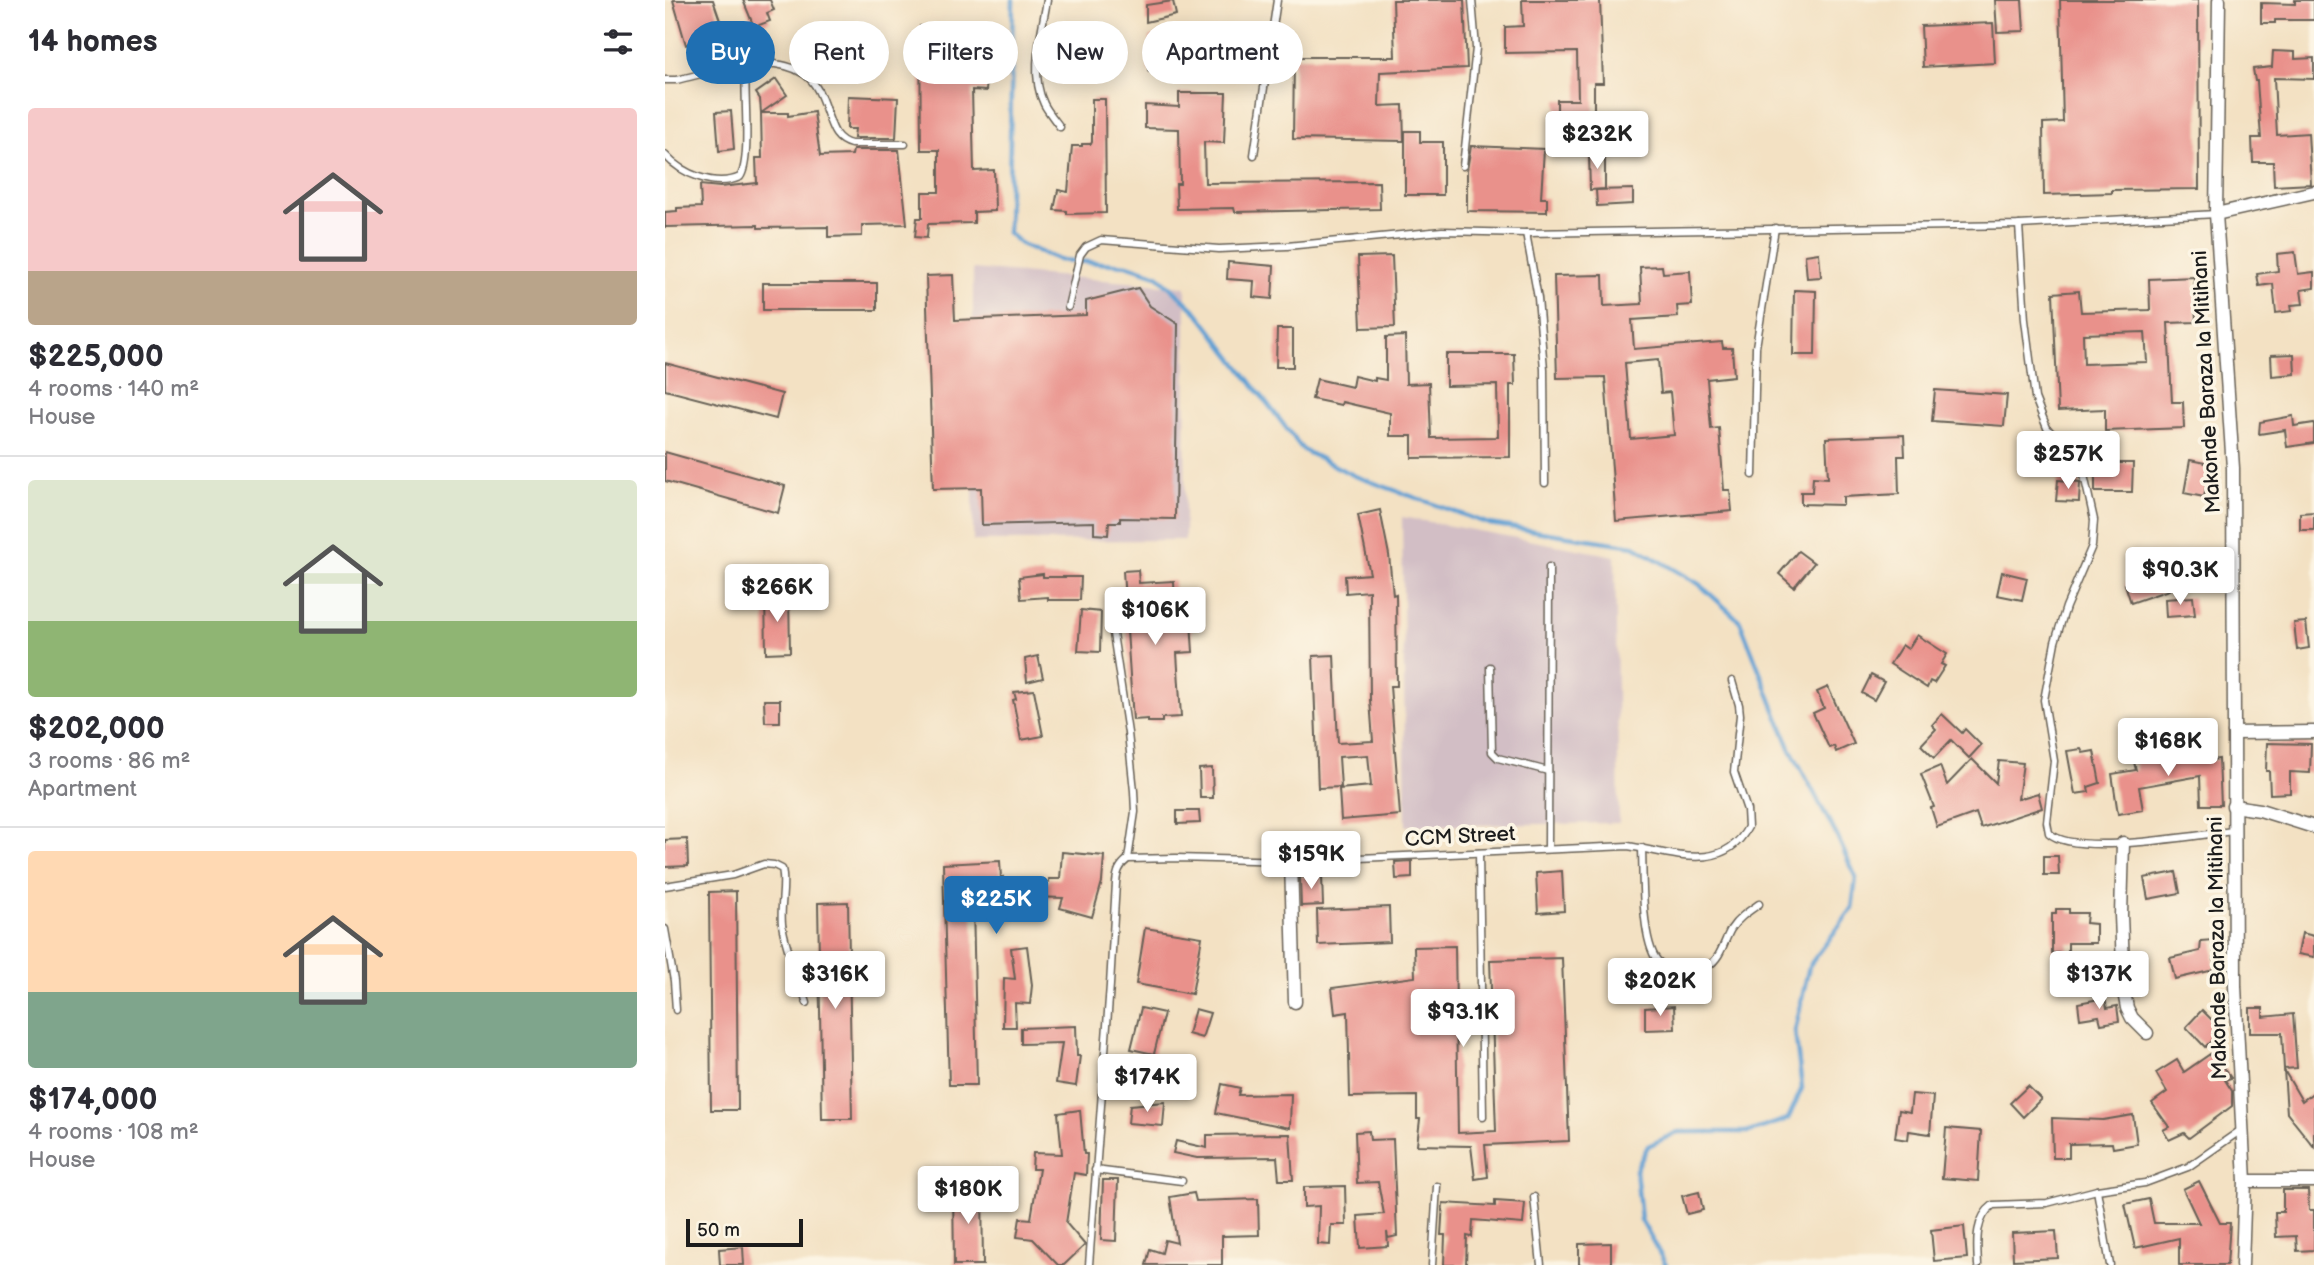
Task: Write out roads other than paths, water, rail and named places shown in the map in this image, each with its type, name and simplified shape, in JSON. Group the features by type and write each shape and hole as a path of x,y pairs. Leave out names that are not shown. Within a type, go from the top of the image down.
{"street":[{"name":"Makonde Baraza la Mitihani","path":"2219,0 2216,214 2232,468 2235,986 2245,1181 2242,1265"},
{"path":"2216,214 2314,192"},
{"path":"2234,733 2314,732"},
{"path":"2233,806 2270,813 2314,827"},
{"path":"2123,843 2121,915 2124,992 2132,1018 2147,1033"},
{"path":"1291,861 1295,1002"},
{"path":"2245,1181 2314,1181"}],"lane":[{"path":"1047,0 1038,56 1038,83 1044,103 1060,127"},
{"path":"1254,155 1277,0"},
{"path":"1463,166 1476,48 1472,0"},
{"path":"775,65 791,67 806,75 815,85 836,137 843,142 905,144"},
{"path":"665,80 686,78"},
{"path":"665,155 675,166 689,174 726,180 740,177 745,170 746,158 744,84"},
{"path":"1068,307 1080,255 1086,247 1101,240 1219,249 1287,246 1443,231 1526,233 2019,225 2216,214"},
{"path":"2019,225 2025,320 2035,398 2047,428 2084,475 2094,520 2092,546 2066,607 2055,642 2044,700 2054,761 2047,828 2049,834 2071,843 2123,843 2233,831"},
{"path":"1753,475 1756,347 1775,228"},
{"path":"1526,233 1538,298 1544,369 1545,483"},
{"path":"1548,849 1549,567"},
{"path":"1089,1265 1117,871 1128,859 1135,812 1128,733 1109,607"},
{"path":"1490,667 1492,752 1498,758 1548,771"},
{"name":"CCM Street","path":"1128,859 1291,861 1628,845 1686,857 1708,857 1724,851 1744,834 1749,820 1734,772 1739,705 1732,681"},
{"path":"1642,848 1646,920 1652,951 1659,963 1672,970 1690,972 1708,965 1718,956 1731,929 1740,918 1759,904"},
{"path":"1479,853 1483,1117"},
{"path":"665,886 733,875 764,864 782,869 785,877 781,903 783,928 807,1003"},
{"path":"665,929 676,1010"},
{"path":"1978,1265 1977,1236 1982,1216 1993,1205 2047,1203 2097,1190 2145,1183 2188,1167 2242,1129"},
{"path":"1095,1170 1182,1181"},
{"path":"1432,1265 1437,1186"},
{"path":"2097,1190 2110,1265"},
{"path":"1534,1197 1541,1265"}],"waterway":[{"path":"1013,0 1008,233 1021,244 1059,260 1127,265 1157,275 1198,313 1303,450 1355,476 1489,524 1634,546 1699,584 1740,621 1790,748 1856,878 1852,909 1809,966 1795,1031 1802,1088 1788,1119 1749,1132 1678,1132 1648,1146 1636,1170 1641,1220 1666,1265"}]}
